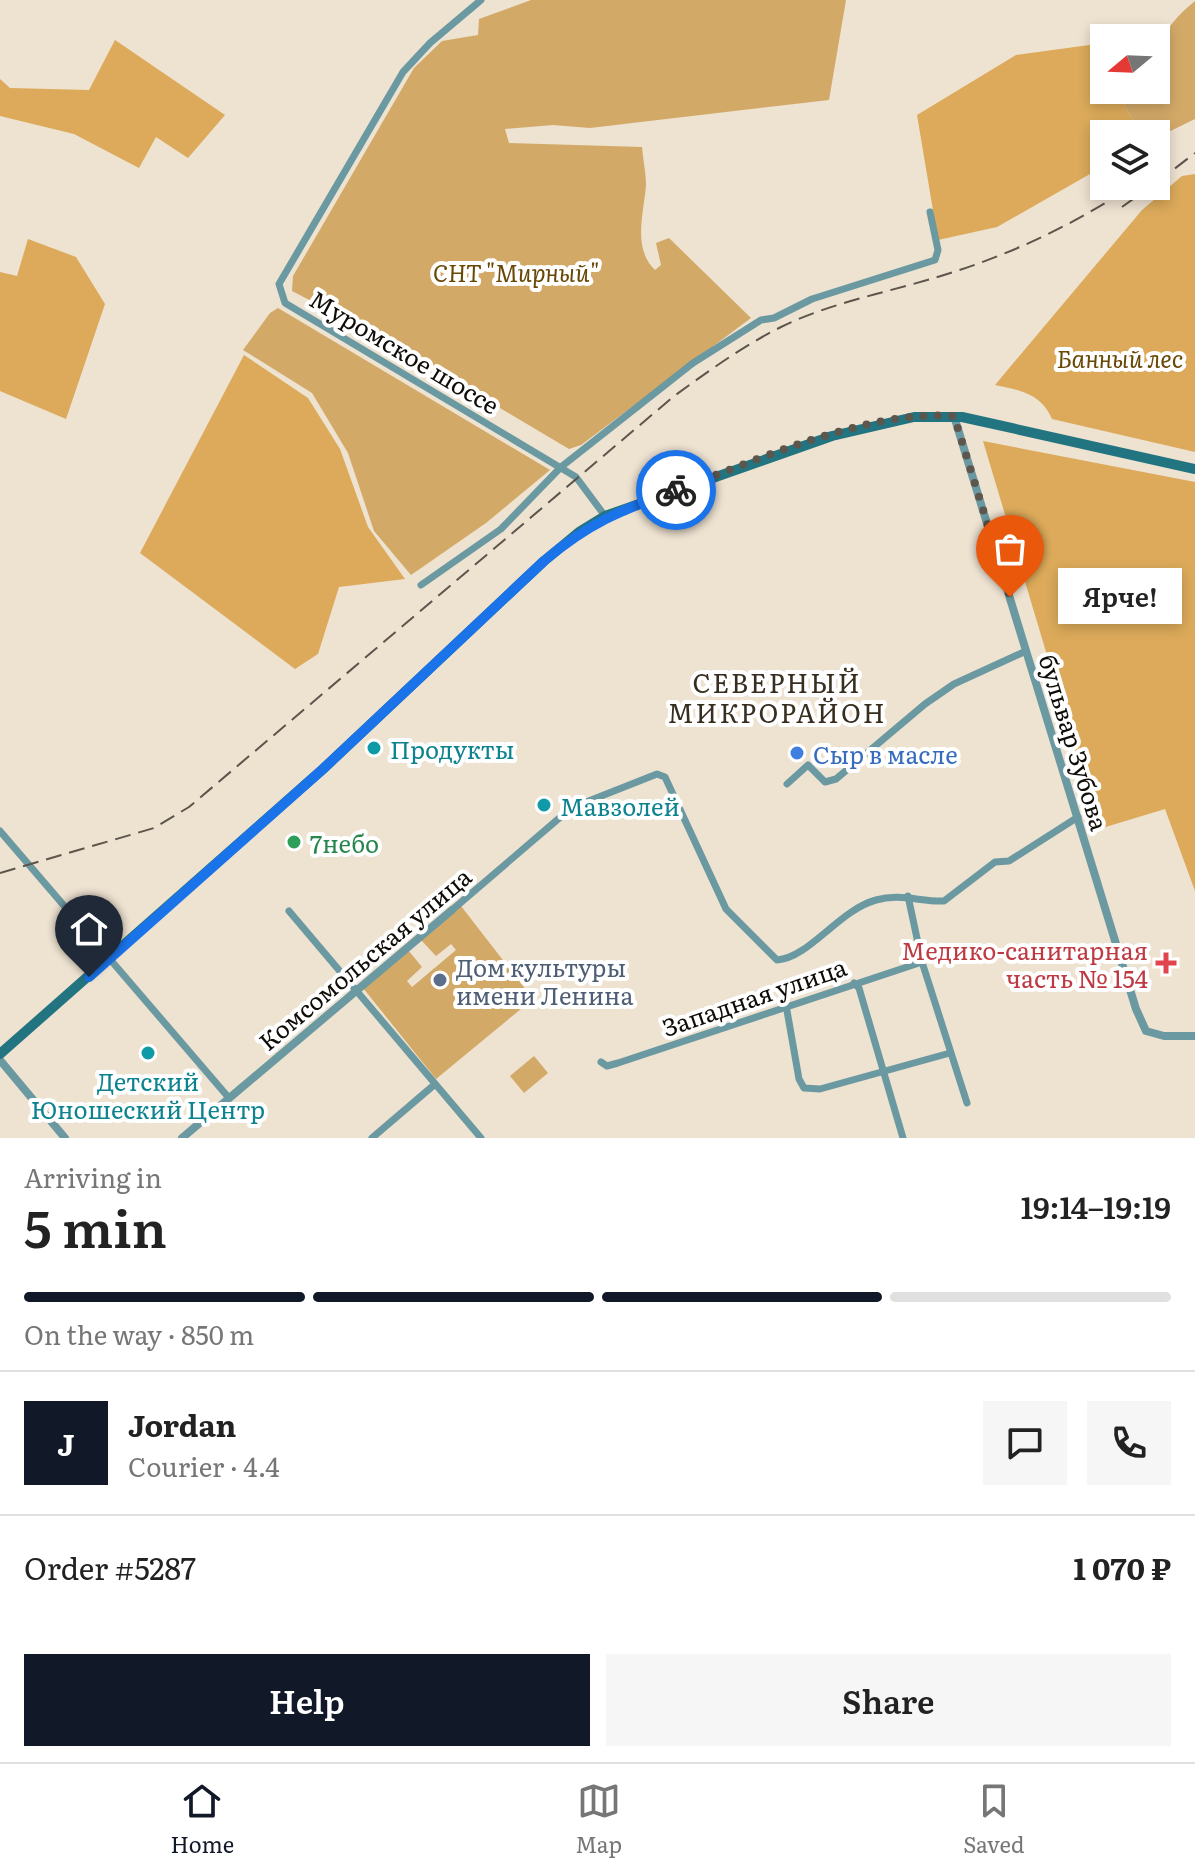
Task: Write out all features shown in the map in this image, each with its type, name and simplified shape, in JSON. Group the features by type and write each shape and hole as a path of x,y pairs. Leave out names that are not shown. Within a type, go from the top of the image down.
{"main road":[{"path":"0,1054 323,769 544,561 579,532 605,516 832,436 914,417 954,416 1195,469"}],"street":[{"name":"Муромское шоссе","path":"481,0 430,43 403,72 279,284 279,294 285,303 576,477 605,516"},
{"path":"421,585 501,529 561,467 693,363 761,320 774,318 812,299 935,260 938,250 930,212"},
{"name":"бульвар Зубова","path":"954,416 1136,1009 1146,1031 1195,1036"},
{"path":"787,784 808,765 825,782 836,779 925,704 954,684 1026,651"},
{"name":"Комсомольская улица","path":"182,1138 571,808 641,778 657,774 665,777 726,909 777,960 790,959 844,914 876,900 908,896"},
{"path":"967,1103 922,962 908,896 944,901 965,889 995,862 1009,861 1078,817"},
{"path":"0,831 229,1098"},
{"path":"289,911 481,1138"},
{"name":"Западная улица","path":"601,1062 607,1066 618,1063 922,962"},
{"path":"854,983 859,988 885,1070 903,1138"},
{"path":"786,1005 799,1079 804,1088 820,1089 950,1053"},
{"path":"0,1060 65,1138"},
{"path":"372,1138 434,1085"}],"green space":[{"name":"СНТ \"Мирный\"","path":"531,0 846,0 829,100 590,128 553,125 505,129 509,143 642,147 646,185 642,241 648,261 655,270 661,265 656,243 669,238 751,318 581,445 569,449 377,335 292,291 293,276 414,68 442,41 478,35 479,19"},
{"path":"1195,1 1195,119 1170,131 1170,120 1133,120 1124,105 1170,104 1170,26"},
{"path":"115,40 225,115 188,158 156,137 139,168 74,134 0,116 0,79 10,88 89,90"},
{"path":"1090,45 1090,104 1125,104 1133,120 1090,120 1090,174 997,227 938,240 917,115 1016,55"},
{"name":"Банный лес","path":"1195,174 1195,452 1052,419 1036,399 1021,391 995,385 1142,210 1154,200 1170,200 1170,186 1182,176"},
{"path":"28,239 76,257 105,304 66,419 0,391 0,272 17,276"},
{"path":"278,308 550,470 486,523 411,575 374,531 348,453 312,393 243,350 270,313"},
{"path":"244,355 308,398 340,449 368,527 405,579 339,587 318,654 295,669 140,553"},
{"path":"983,441 1195,482 1195,891 1165,809 1099,829"},
{"path":"461,906 533,999 436,1079 363,988 408,950 422,967 407,981 412,987 456,950 451,944 436,956 421,940"},
{"path":"534,1056 548,1073 524,1093 510,1076"}],"railway":[{"path":"1170,172 1195,153"},
{"path":"0,873 154,828 189,807 673,397 753,342 820,311 994,258 1065,226 1109,200"},
{"path":"1122,207 1132,200"}],"way so far":[{"path":"676,490 872,425 914,417 954,416 1010,597"}],"place":[{"name":"Ярче!","path":"1010,597"},
{"name":"Продукты","path":"374,748"},
{"name":"Сыр в масле","path":"797,753"},
{"name":"Мавзолей","path":"544,805"},
{"name":"7небо","path":"294,842"},
{"name":"Медико-санитарная часть № 154","path":"1166,963"},
{"name":"Дом культуры имени Ленина","path":"440,980"},
{"name":"Детский Юношеский Центр","path":"148,1053"}],"district":[{"name":"СЕВЕРНЫЙ МИКРОРАЙОН","path":"777,696"}],"route":[{"path":"89,977 323,769 544,561 579,532 605,516 676,490"}]}
